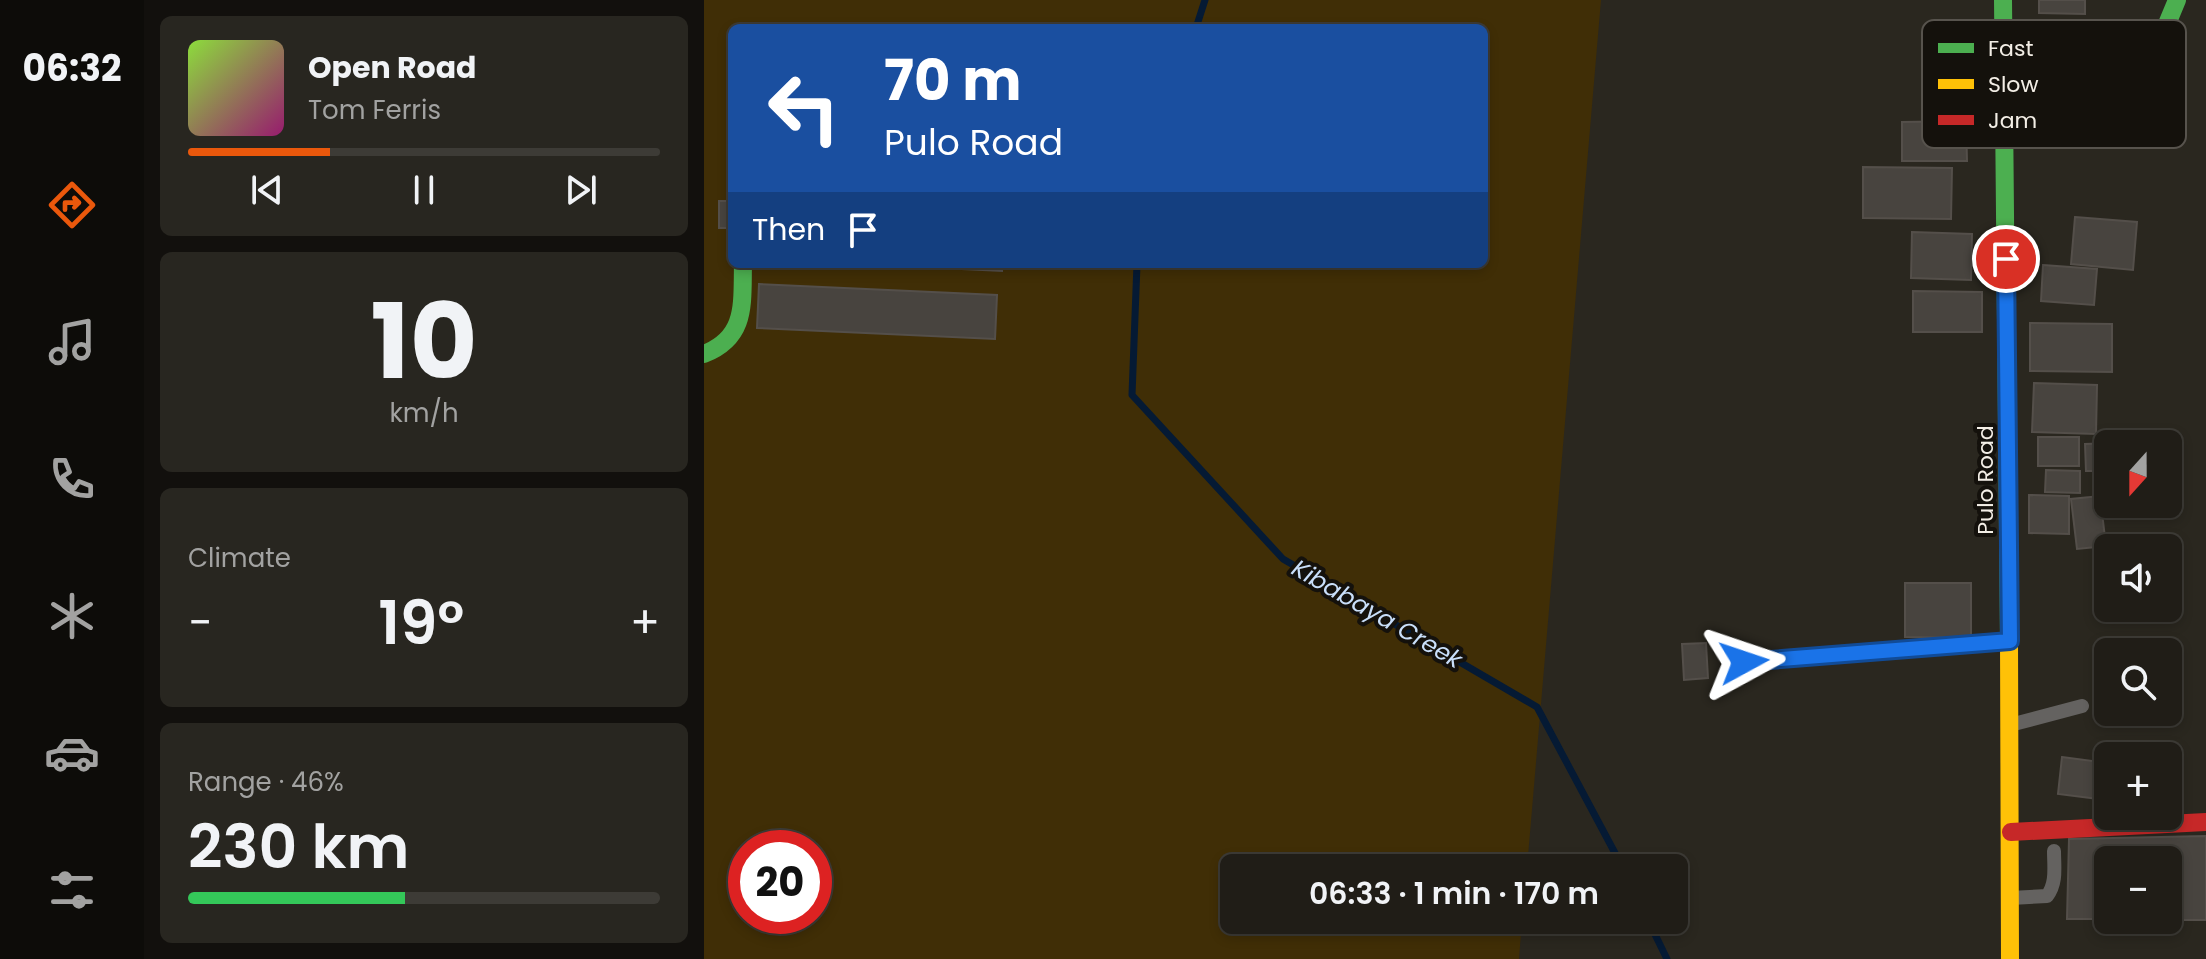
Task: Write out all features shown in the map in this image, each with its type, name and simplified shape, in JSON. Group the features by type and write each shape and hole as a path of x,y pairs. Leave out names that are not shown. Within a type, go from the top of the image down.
{"street":[{"name":"Pulo Road","path":"2003,0 2003,20"},
{"path":"2170,20 2177,0"},
{"name":"Pulo Road","path":"2005,148 2010,959"},
{"path":"704,354 715,351 730,340 739,319 743,268"},
{"path":"2011,832 2206,822"}],"lane":[{"path":"1744,662 2010,641"},
{"path":"2010,725 2082,706"},
{"path":"2010,899 2047,896 2054,877 2054,851"}],"shaded area":[{"path":"704,0 1601,0 1528,854 1220,854 1220,934 1521,934 1519,959 704,959"}],"building":[{"path":"2039,0 2085,0 2085,14 2039,13"},
{"path":"1902,122 1922,122 1922,148 1967,148 1967,161 1902,161"},
{"path":"1863,167 1952,168 1951,219 1863,218"},
{"path":"719,201 728,201 728,228 719,228"},
{"path":"2075,217 2137,222 2133,270 2071,264"},
{"path":"1912,232 1972,234 1971,280 1911,278"},
{"path":"2043,265 2097,269 2094,305 2041,301"},
{"path":"940,268 1002,268 1002,271"},
{"path":"759,284 997,295 995,339 757,328"},
{"path":"1913,291 1982,292 1982,332 1913,332"},
{"path":"2030,323 2112,324 2112,372 2030,371"},
{"path":"2034,383 2097,385 2094,434 2032,432"},
{"path":"2038,437 2079,437 2079,466 2038,466"},
{"path":"2085,444 2094,444 2094,471 2086,471"},
{"path":"2046,470 2080,471 2080,493 2045,492"},
{"path":"2029,495 2069,496 2069,534 2029,533"},
{"path":"2094,497 2094,518 2103,518 2105,534 2094,534 2094,547 2077,549 2071,499"},
{"path":"1905,583 1971,583 1971,638 1905,637"},
{"path":"1706,643 1708,678 1684,680 1682,644"},
{"path":"2062,757 2094,761 2094,798 2058,794"},
{"path":"2206,836 2206,920 2182,920 2182,846 2094,846 2094,919 2067,919 2069,839"}],"waterway":[{"name":"Kibabaya Creek","path":"1197,24 1205,0"},
{"name":"Kibabaya Creek","path":"1137,268 1132,395 1283,559 1537,707 1616,854"},
{"name":"Kibabaya Creek","path":"1655,934 1667,959"}],"traffic: fast":[{"path":"2003,0 2003,20"},
{"path":"2169,20 2177,0"},
{"path":"2004,148 2009,639"},
{"path":"704,354 718,347 735,329 742,306 743,268"}],"traffic: slow":[{"path":"2009,639 2010,959"}],"traffic: jam":[{"path":"2011,832 2206,822"}],"route":[{"path":"1744,662 2010,641 2006,259"}]}
